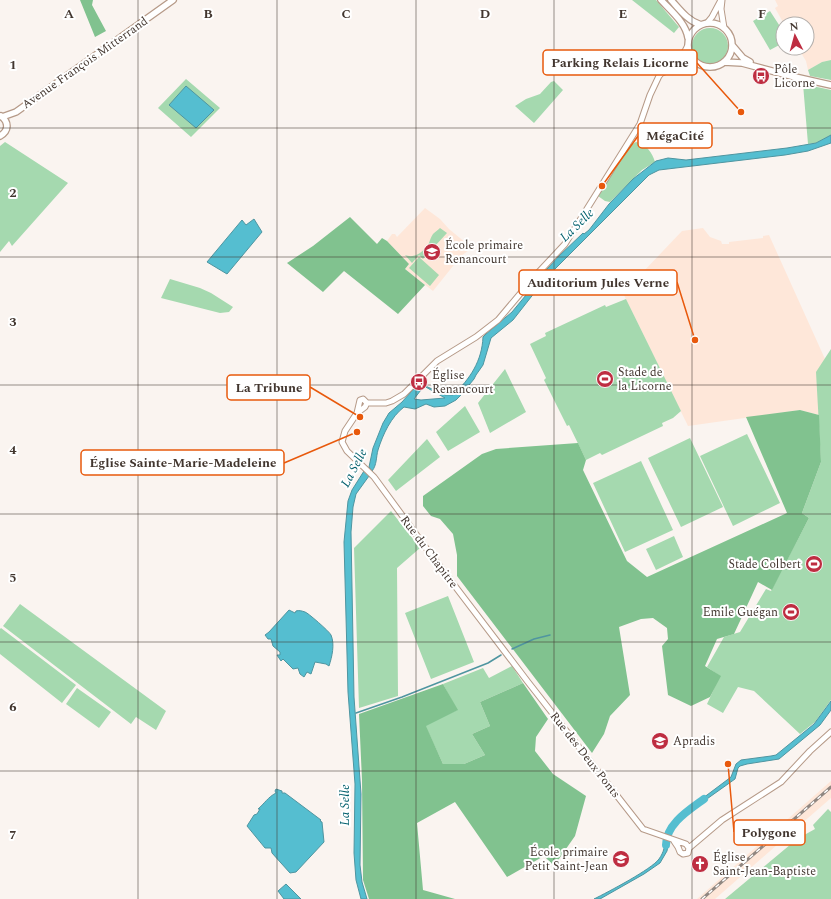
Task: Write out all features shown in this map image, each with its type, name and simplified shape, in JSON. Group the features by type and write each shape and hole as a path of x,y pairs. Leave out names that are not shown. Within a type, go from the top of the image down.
{"main road":[{"name":"Avenue François Mitterrand","path":"0,136 6,132 7,124 16,112 173,0"},
{"path":"661,0 687,32 687,47 690,56 696,63 708,68 717,66 724,62 730,54 732,45 730,36 724,28 713,23 697,23 685,16 671,0"},
{"path":"688,38 696,28 704,24"},
{"path":"732,45 743,58 769,69"},
{"path":"724,62 736,62 769,69 795,77 831,85"},
{"name":"Avenue François Mitterrand","path":"1,116 16,112"},
{"path":"1,116 7,124"}],"street":[{"path":"704,24 712,17 722,0"},
{"path":"722,0 721,9 724,28"},
{"path":"662,74 667,67 685,52 687,47"},
{"path":"662,74 682,63 696,63"},
{"name":"Rue du Chapitre","path":"506,654 371,474 349,453 343,445 343,439 347,426 357,413 360,406 359,402 361,400 367,402 386,403 404,394 437,361 476,338 498,320 536,275 565,244 635,133 640,124 650,95 662,74"},
{"name":"Rue des Deux Ponts","path":"506,654 643,829 687,845"},
{"path":"678,847 695,843 722,820 781,782 810,751 831,732"},
{"path":"673,840 679,851 683,854 688,853 687,845"}],"shaded area":[{"path":"775,0 831,0 831,60 822,62 808,70 803,56 815,56 815,16 780,16 775,8 778,6"},
{"name":"École primaire Renancourt","path":"425,208 440,219 449,229 472,248 461,256 433,291 405,269 409,264 387,241 392,234 395,234 397,237"},
{"path":"703,228 710,237 721,241 722,244 763,238 763,236 769,235 825,359 817,372 819,415 800,410 688,426 623,293 682,231"},
{"path":"831,781 831,798 715,899 697,899"}],"green space":[{"path":"80,0 93,0 92,5 106,31 95,37"},
{"path":"632,0 656,0 679,27 674,33"},
{"path":"770,11 775,19 775,47 770,50 753,21"},
{"path":"714,28 723,33 727,39 727,53 723,59 714,64 706,64 697,59 693,53 692,42 697,33 703,29"},
{"path":"831,60 831,80 810,76 808,70 822,62"},
{"path":"186,79 220,108 191,137 158,108"},
{"path":"554,81 563,90 534,123 515,106 526,99 540,94 551,82"},
{"path":"803,84 831,90 831,135 816,143 808,144"},
{"path":"5,142 68,183 12,246 9,241 0,252 0,146"},
{"path":"636,142 643,144 648,149 655,162 642,170 610,202 605,201 598,196 627,149"},
{"path":"350,217 377,244 382,238 387,241 409,264 405,269 425,285 398,314 344,271 323,292 287,263 313,246"},
{"path":"440,228 447,233 423,259 419,255 412,263 405,255 412,256 422,252 429,243 433,234"},
{"path":"419,257 439,275 430,286 409,268"},
{"path":"170,279 200,288 233,307 229,312 220,313 161,298"},
{"name":"Stade de la Licorne","path":"626,299 681,411 673,418 662,423 663,426 602,455 600,453 586,460 569,425 567,426 544,380 546,378 530,344 546,336 545,333 605,305 606,307"},
{"name":"Emile Guégan","path":"831,349 831,700 815,722 800,734 754,691 738,687 723,713 707,704 720,676 707,667 724,637 740,632 766,589 771,591 809,518 802,513 821,462 816,372"},
{"path":"505,369 526,412 490,433 478,403"},
{"path":"465,406 480,432 448,451 436,432"},
{"path":"800,410 819,415 821,462 802,513 809,518 772,590 758,582 734,634 717,639 705,666 721,676 710,697 691,706 668,695 662,646 668,639 667,628 653,618 641,619 619,627 630,695 610,716 604,734 592,753 457,576 457,555 453,534 440,519 431,516 423,506 423,496 482,454 496,449 578,443 586,460 583,470 627,561 647,577 787,513 746,417"},
{"path":"747,434 780,503 733,526 700,456"},
{"path":"690,438 723,507 681,527 648,458"},
{"path":"427,439 440,457 396,491 388,480"},
{"path":"641,461 673,530 625,552 593,483"},
{"path":"391,511 420,548 397,568 398,696 359,708 354,548"},
{"path":"674,536 683,557 656,570 646,549"},
{"path":"448,596 474,662 431,679 405,613"},
{"path":"20,604 166,711 156,730 136,717 131,724 3,626"},
{"path":"1,628 76,685 62,703 0,654"},
{"path":"512,666 523,683 480,702 490,726 472,734 485,755 464,764 443,764 425,725 457,710 443,684 483,668 489,678"},
{"path":"523,683 548,719 536,737 535,751 553,774 586,796 575,836 554,866 544,856 507,877 455,802 417,823 423,890 455,899 369,899 363,880 362,780 359,714 443,684 458,710 426,726 443,764 464,764 485,755 472,734 490,726 480,702"},
{"path":"77,688 111,712 99,728 66,704"},
{"path":"828,809 831,812 831,899 725,899 797,839 815,829 813,825"}],"water":[{"path":"186,86 214,110 196,128 169,105"},
{"path":"831,135 831,143 808,151 659,170 649,175 546,278 513,320 491,338 483,365 474,379 456,400 445,406 434,407 426,404 415,409 404,407 399,411 391,421 382,438 375,466 372,471 369,467 373,448 383,423 389,413 402,402 419,383 445,395 453,395 465,383 478,362 483,337 512,312 536,281 559,256 583,233 584,234 589,230 609,204 633,179 656,161 668,158 686,160 816,143","holes":["424,386 445,398 421,400 414,399"]},
{"path":"254,219 262,232 227,274 207,262 242,220 246,225"},
{"path":"364,471 369,476 356,494 353,507 351,532 354,697 361,794 360,865 362,882 367,899 361,899 356,880 354,853 355,784 348,692 344,542 348,501 352,490"},
{"path":"289,610 295,613 296,611 303,611 307,613 330,633 333,646 329,666 315,662 311,674 307,672 304,677 300,674 298,668 293,669 283,659 281,661 277,655 280,655 280,652 273,646 271,639 268,639 265,635"},
{"path":"831,701 831,710 820,725 779,759 740,766 735,779 697,806 695,804 731,777 736,764 741,760 776,755 814,724"},
{"path":"276,789 282,791 282,793 285,793 322,822 324,842 296,872 290,873 272,853 271,848 265,848 247,826 260,809 258,809 276,793"},
{"path":"665,838 669,839 667,851 660,863 644,874 600,899 594,899 629,880 655,863 663,851"},
{"path":"286,884 301,899 284,899 278,891"}],"waterway":[{"path":"512,649 534,639 550,635"},
{"path":"356,713 402,697 488,663 501,655"},
{"path":"666,845 667,837 674,824 679,818 704,799"}],"railway":[{"path":"702,899 831,787"}],"place":[{"name":"Pôle Licorne","path":"761,76"},
{"name":"Parking Relais Licorne","path":"741,112"},
{"name":"MégaCité","path":"602,186"},
{"name":"École primaire Renancourt","path":"432,252"},
{"name":"Auditorium Jules Verne","path":"695,340"},
{"name":"Stade de la Licorne","path":"605,379"},
{"name":"Église Renancourt","path":"419,382"},
{"name":"La Tribune","path":"360,417"},
{"name":"Église Sainte-Marie-Madeleine","path":"357,432"},
{"name":"Stade Colbert","path":"814,564"},
{"name":"Emile Guégan","path":"791,612"},
{"name":"Apradis","path":"660,741"},
{"name":"Polygone","path":"728,764"},
{"name":"École primaire Petit Saint-Jean","path":"621,859"},
{"name":"Église Saint-Jean-Baptiste","path":"700,864"}],"water label":[{"name":"La Selle","path":"577,225"},
{"name":"La Selle","path":"354,468"},
{"name":"La Selle","path":"345,805"}]}
